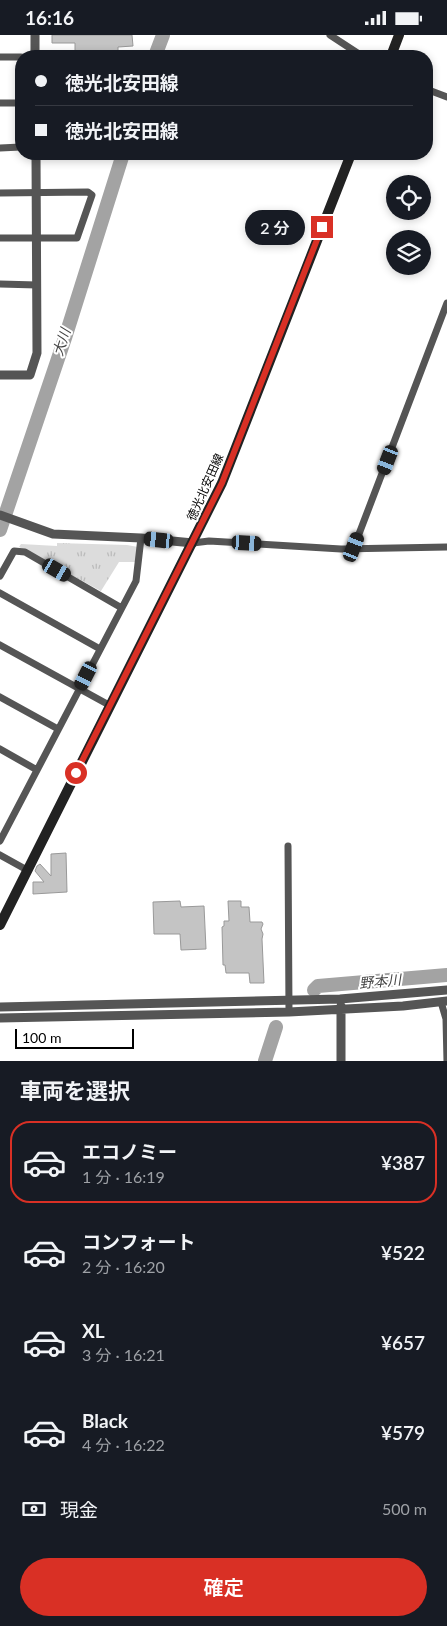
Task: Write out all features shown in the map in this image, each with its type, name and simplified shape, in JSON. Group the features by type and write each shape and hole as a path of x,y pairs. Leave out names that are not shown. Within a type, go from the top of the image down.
{"main road":[{"path":"393,50 399,35"},
{"name":"徳光北安田線","path":"0,925 222,483 349,160"}],"street":[{"path":"35,35 35,50"},
{"path":"330,35 353,50"},
{"path":"0,57 15,57"},
{"path":"433,92 447,97"},
{"path":"0,103 15,103"},
{"path":"0,147 15,147"},
{"path":"0,375 30,375 37,353 38,237 36,160"},
{"path":"0,193 88,192 92,195 77,237 0,238"},
{"path":"0,285 38,285"},
{"path":"354,547 447,303"},
{"path":"0,515 53,534 141,538 193,543 209,541 341,549 354,547 447,547"},
{"path":"0,841 120,607 136,581 141,538"},
{"path":"0,575 14,551 25,552 120,607"},
{"path":"0,593 100,649"},
{"path":"0,645 109,705"},
{"path":"0,697 58,729"},
{"path":"0,749 37,770"},
{"path":"288,846 289,1012"},
{"path":"0,855 27,870"},
{"path":"0,1007 340,999 447,990"},
{"path":"340,999 341,1061"},
{"path":"0,1019 289,1012 444,1002 447,1061"}],"green space":[{"path":"57,543 138,547 136,562 119,562 101,591 19,547 21,544 57,546"}],"building":[{"path":"52,35 132,35 133,46 118,47 118,50 75,50 75,43 52,43"},
{"path":"66,853 67,892 33,894 33,882 44,882 35,871 37,866 40,864 51,876 51,854"},
{"path":"180,901 181,907 204,906 206,949 181,950 180,934 154,934 153,902"},
{"path":"228,901 241,901 241,907 249,907 250,922 262,922 263,924 261,929 263,934 264,983 250,983 249,973 226,973 225,965 223,965 222,927 224,926 224,921 229,921"}],"waterway":[{"name":"大川","path":"157,50 163,35"},
{"name":"大川","path":"0,530 65,338 121,160"},
{"name":"野本川","path":"314,990 318,986 447,975"},
{"name":"野本川","path":"265,1061 276,1027"}],"route":[{"path":"76,773 222,483 322,227"}]}
